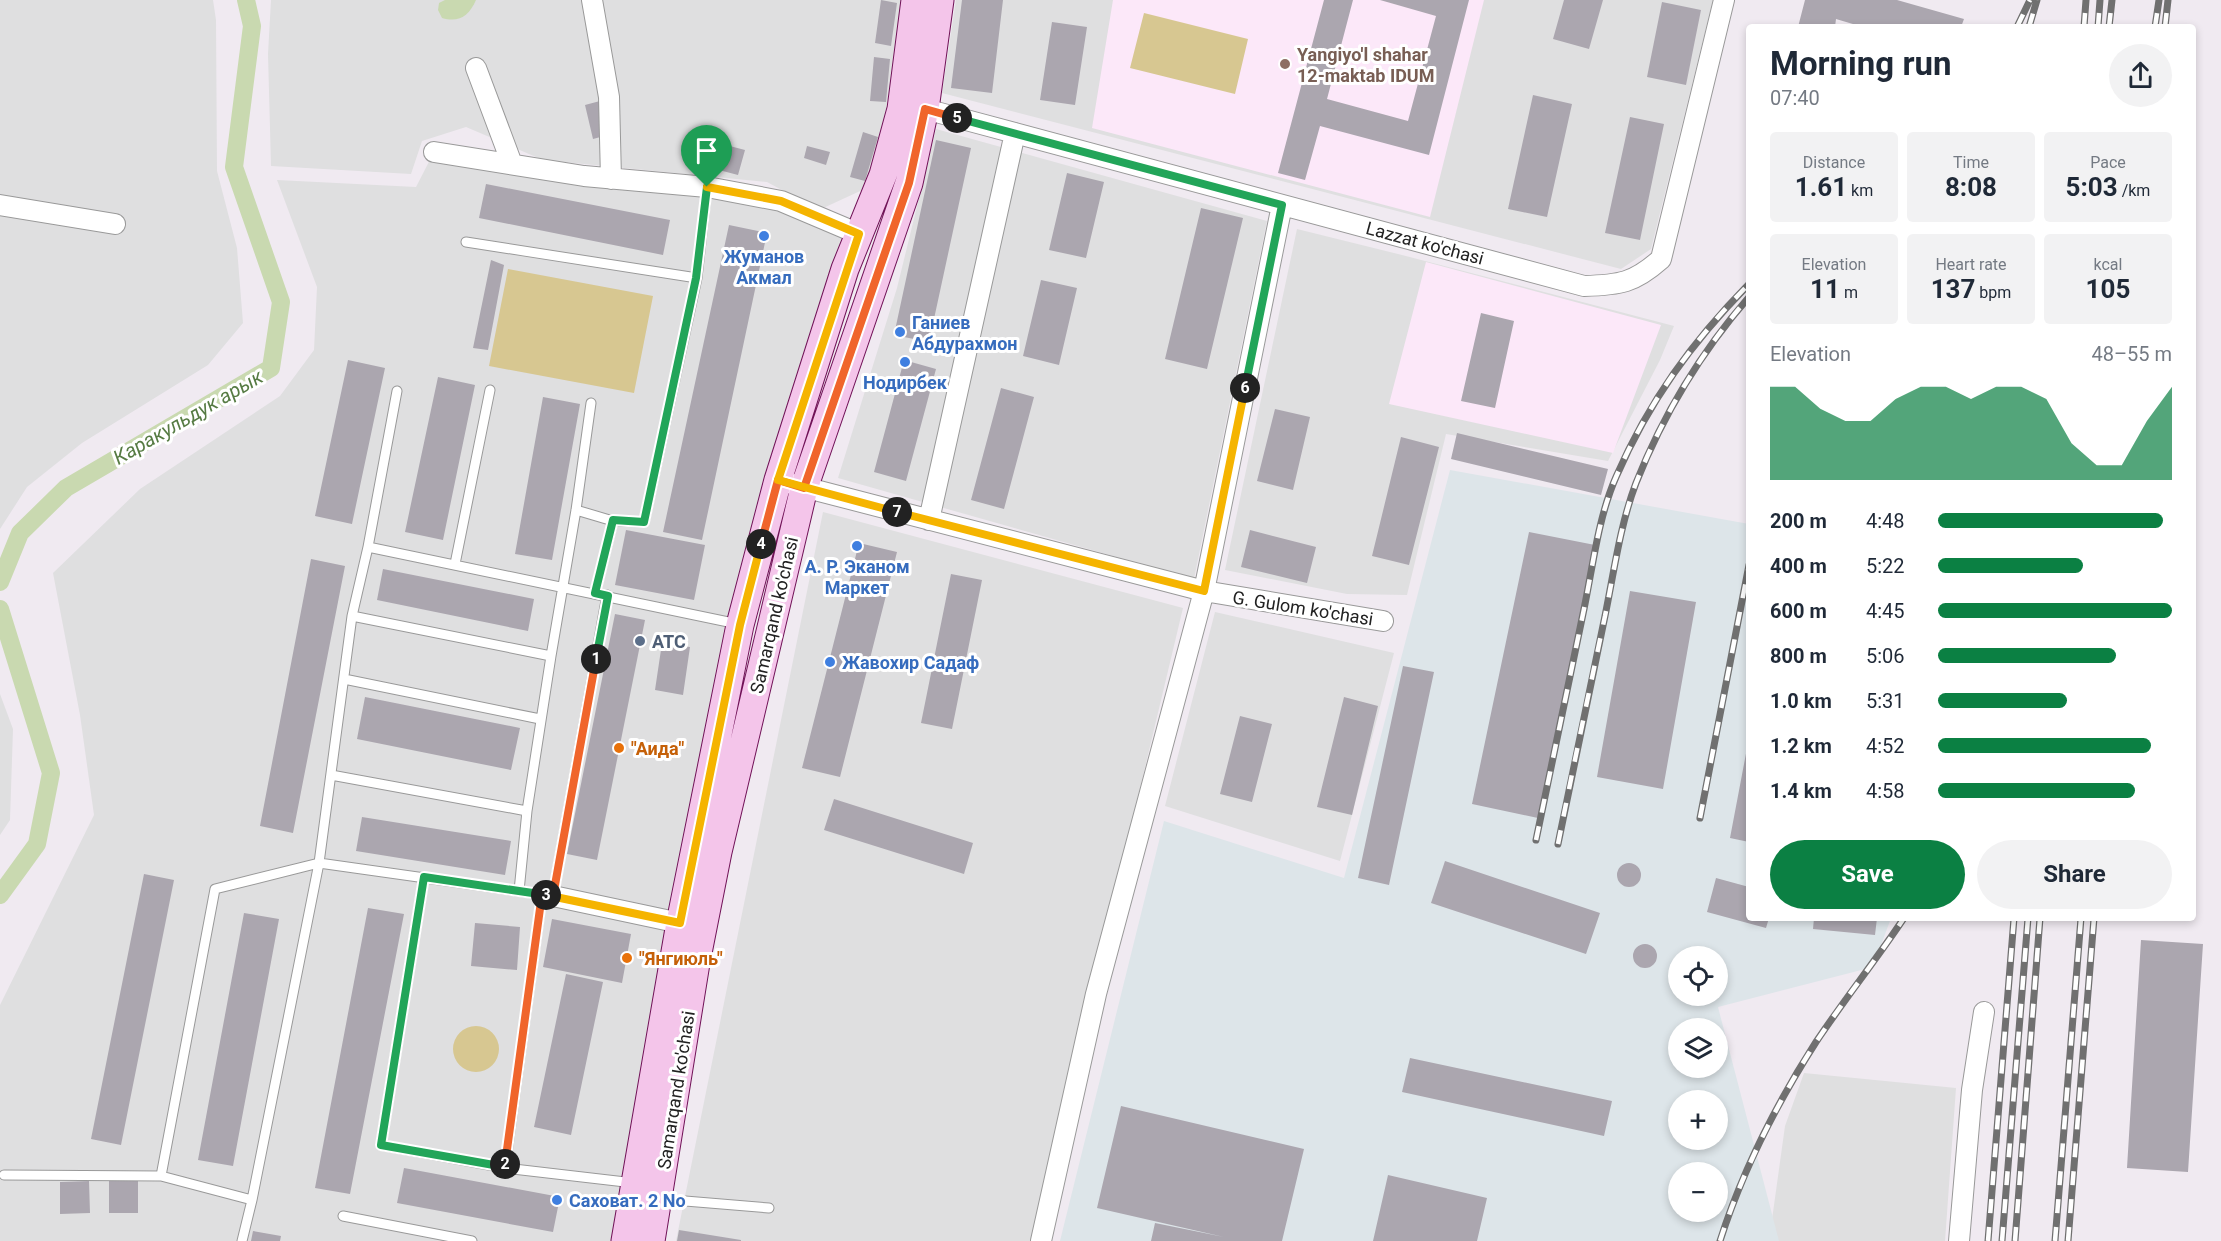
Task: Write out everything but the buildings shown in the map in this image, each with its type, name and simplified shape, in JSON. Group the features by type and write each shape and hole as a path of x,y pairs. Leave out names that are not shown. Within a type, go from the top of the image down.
{"main road":[{"name":"Samarqand ko'chasi","path":"625,1241 680,923 740,625 778,480 859,234 883,175 901,109 915,0"},
{"name":"Samarqand ko'chasi","path":"651,1241 696,963 718,852 804,488 909,183 925,109 940,0"}],"street":[{"path":"592,0 609,97 612,178"},
{"name":"Lazzat ko'chasi","path":"925,109 1584,286 1617,285 1641,276 1661,260 1724,0"},
{"path":"476,68 512,164"},
{"path":"929,520 1015,133"},
{"path":"434,152 612,178 707,187 781,201 859,234"},
{"path":"0,205 115,224"},
{"path":"1041,1241 1095,994 1204,591 1282,205"},
{"name":"G. Gulom ko'chasi","path":"778,480 1204,591 1383,621"},
{"path":"548,895 680,923"},
{"path":"1959,1241 1972,1090 1984,1012"}],"lane":[{"path":"576,510 613,520 644,522 696,278 707,187"},
{"path":"466,242 696,278"},
{"path":"455,564 490,390"},
{"path":"242,1241 319,863 352,616 368,547 397,391"},
{"path":"519,891 540,719 576,510 591,403"},
{"path":"595,593 613,520"},
{"path":"368,547 562,585 740,625"},
{"path":"505,1167 548,895 608,596"},
{"path":"352,616 551,656"},
{"path":"344,679 540,719"},
{"path":"331,775 527,811"},
{"path":"161,1176 215,889 319,863 548,895"},
{"path":"424,877 381,1145 505,1167 634,1183"},
{"path":"4,1175 161,1176 252,1200"},
{"path":"658,1199 769,1208"},
{"path":"343,1216 472,1241"}],"shaded area":[{"path":"0,0 213,0 216,20 217,171 237,248 243,323 208,365 82,443 27,487 0,529"},
{"path":"271,0 907,0 871,186 819,210 767,182 543,160 466,127 422,141 411,174 271,166 268,54"},
{"path":"445,0 476,0 467,14 454,20 442,18 438,10 439,3"},
{"path":"956,0 1713,0 1651,249 1621,269 942,93"},
{"name":"Yangiyo'l shahar 12-maktab IDUM","path":"1113,0 1484,0 1430,217 1092,128"},
{"path":"1144,13 1248,39 1235,94 1130,68"},
{"path":"936,129 1267,221 1194,579 838,478 897,288"},
{"path":"434,152 707,187 859,234 778,480 625,1241 0,1241 0,1005 94,815 80,715 53,573 140,489 280,396 314,350 317,287 277,180 416,187"},
{"path":"1297,229 1674,326 1660,360 1608,461 1446,434 1407,595 1347,594 1225,570"},
{"path":"1426,262 1661,325 1613,453 1389,404"},
{"path":"508,269 653,296 634,393 489,366"},
{"path":"1450,470 1746,523 1746,921 1890,921 1873,967 1728,1004 1728,946 1668,946 1668,1006 1722,1006 1718,1007 1721,1018 1668,1018 1668,1078 1728,1078 1728,1045 1779,1241 1060,1241 1164,821 1344,878"},
{"path":"823,512 1183,608 1032,1241 676,1241"},
{"path":"1215,612 1394,653 1340,861 1165,806"},
{"path":"0,694 13,729 10,820 0,835"},
{"path":"476,1026 492,1033 499,1049 492,1065 476,1072 460,1065 453,1049 460,1033"},
{"path":"1804,1073 1956,1088 1945,1241 1769,1241 1785,1126"}],"waterway":[{"name":"Каракульдук арык","path":"0,582 20,533 66,488 271,368 281,302 234,167 252,26 246,0"},
{"name":"Каракульдук арык","path":"0,609 51,773 37,844 0,895"}],"railway":[{"path":"2018,24 2030,0"},
{"path":"2030,24 2037,0"},
{"path":"2084,24 2086,0"},
{"path":"2098,24 2100,0"},
{"path":"2109,24 2112,0"},
{"path":"2155,24 2159,0"},
{"path":"2165,24 2168,0"},
{"path":"1536,840 1597,542 1616,477 1643,423 1673,374 1709,328 1746,287"},
{"path":"1558,844 1618,549 1636,483 1658,433 1685,385 1699,362 1746,300"},
{"path":"1700,818 1746,580"},
{"path":"1720,1241 1750,1164 1788,1089 1816,1042 1902,921"},
{"path":"1988,1241 2014,921"},
{"path":"2002,1241 2028,921"},
{"path":"2015,1241 2040,921"},
{"path":"2055,1241 2081,921"},
{"path":"2068,1241 2094,921"}],"place":[{"name":"Yangiyo'l shahar 12-maktab IDUM","path":"1285,64"},
{"name":"Жуманов Акмал","path":"764,236"},
{"name":"Ганиев Абдурахмон","path":"900,332"},
{"name":"Нодирбек","path":"905,362"},
{"name":"А. Р. Эканом Маркет","path":"857,546"},
{"name":"АТС","path":"640,641"},
{"name":"Жавохир Садаф","path":"830,662"},
{"name":"\"Аида\"","path":"619,748"},
{"name":"\"Янгиюль\"","path":"627,958"},
{"name":"Саховат. 2 No","path":"557,1200"}],"route":[{"path":"707,187 696,278 644,522 613,520 595,593 608,596 553,896 542,894 505,1167 381,1145 424,877 542,894 680,923 740,625 778,480 804,488 909,183 925,109 1282,205 1204,591 804,488 778,480 845,269 859,234 781,201 707,187"}]}
